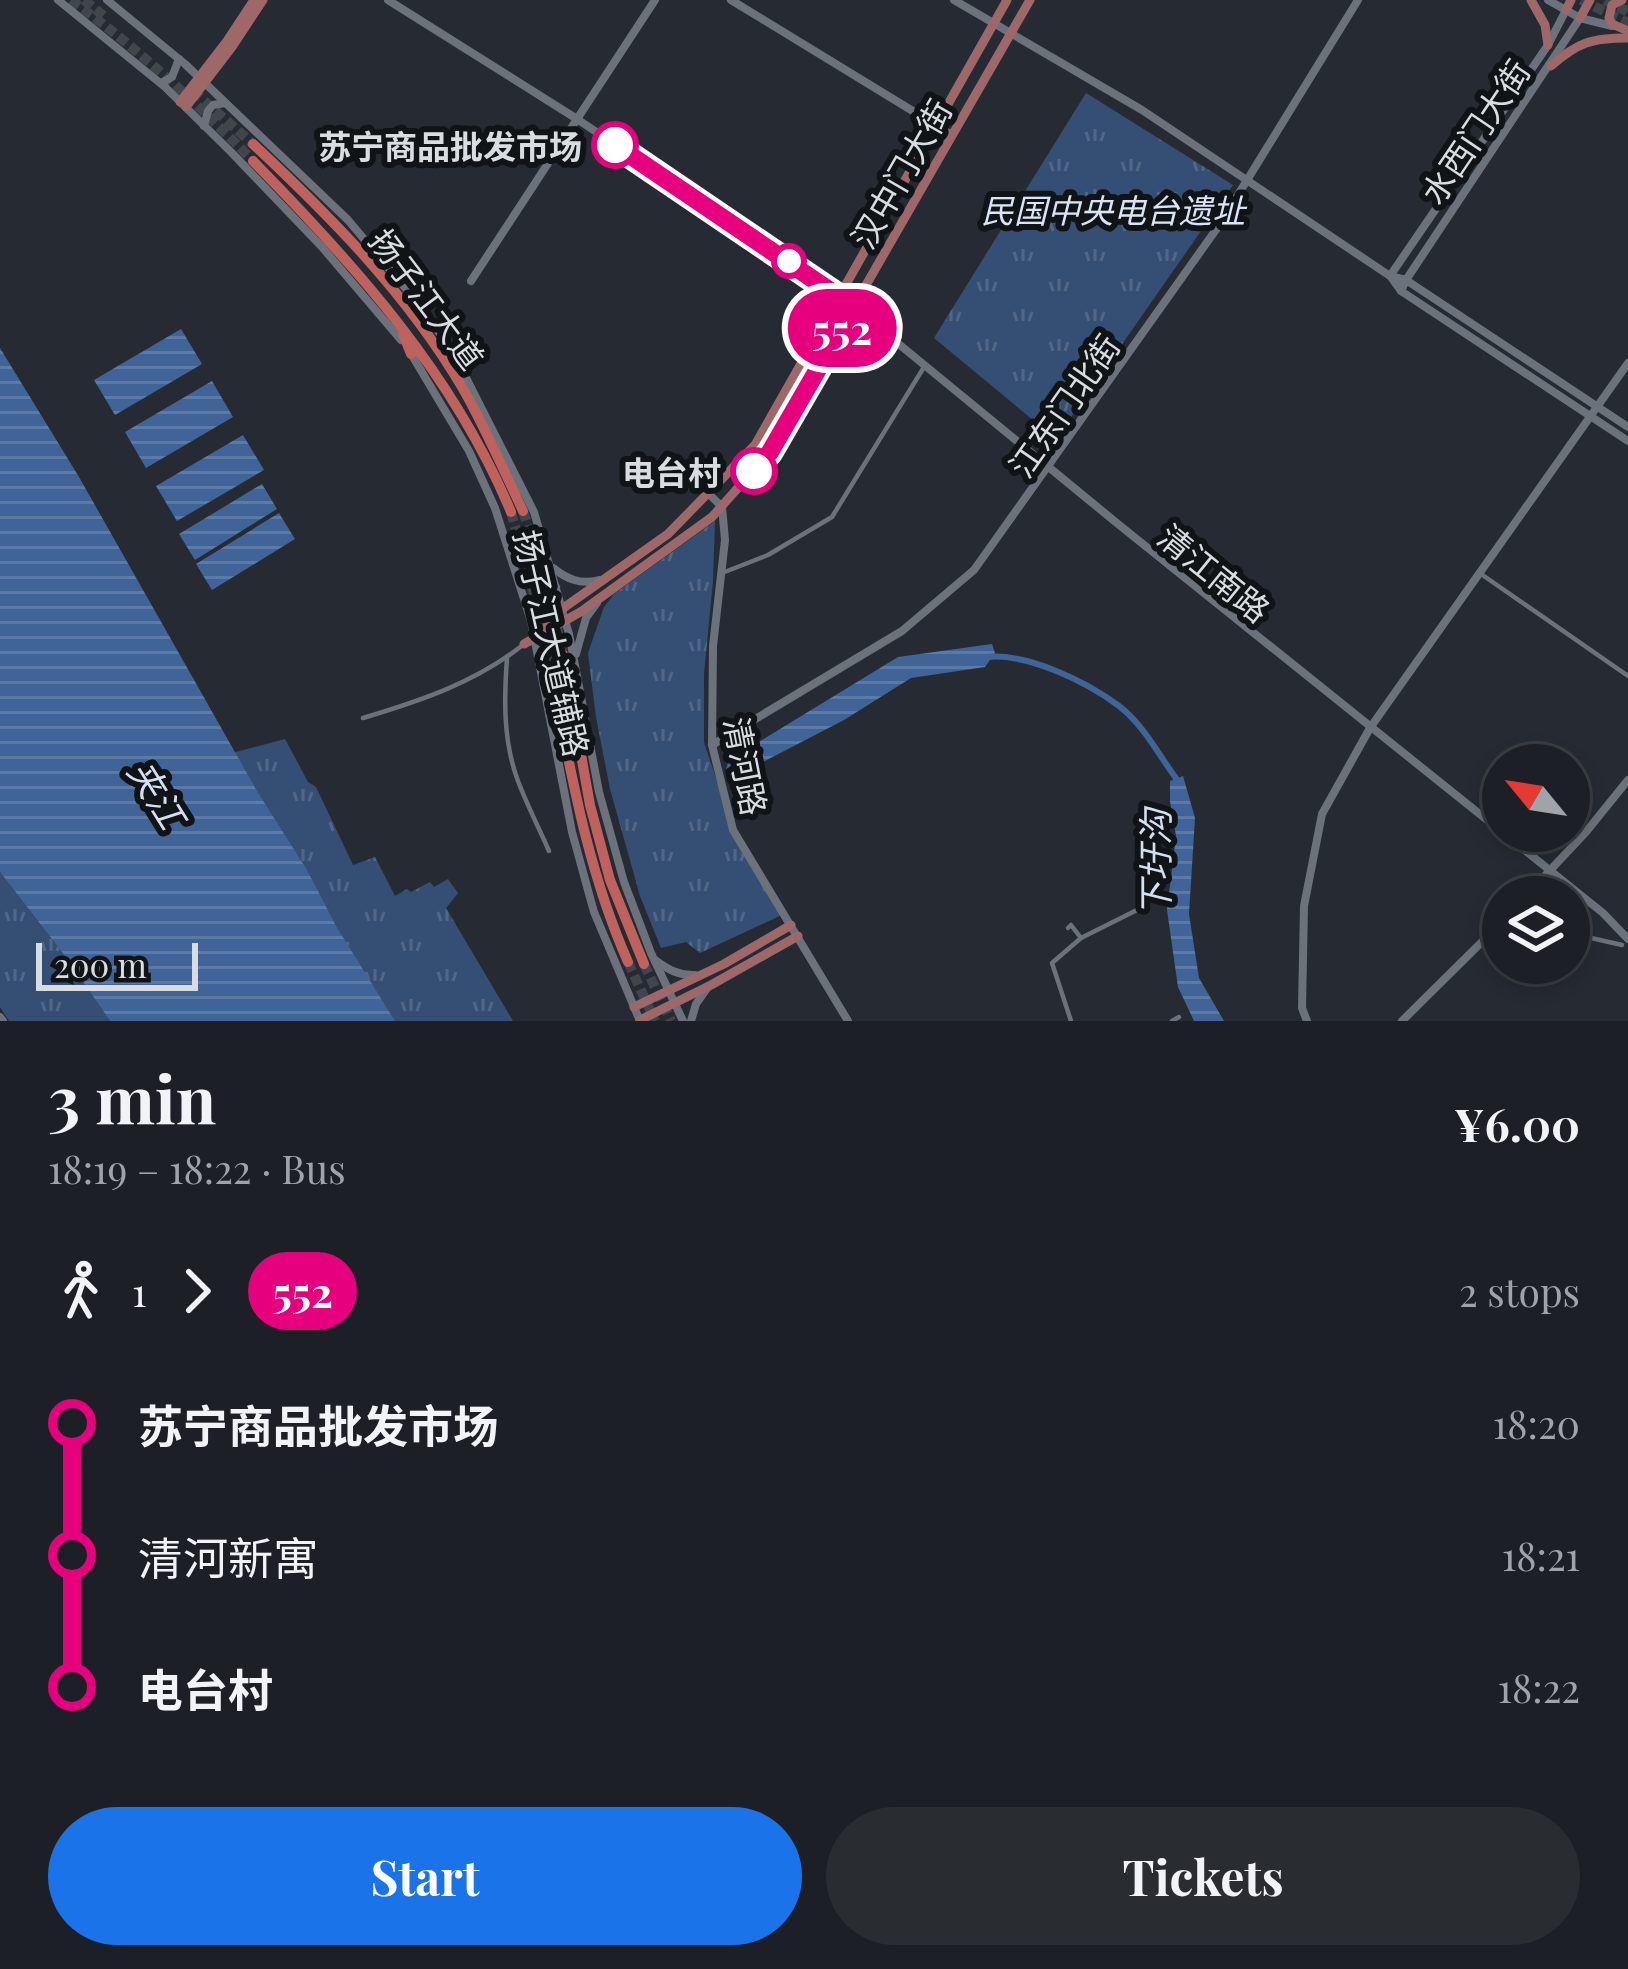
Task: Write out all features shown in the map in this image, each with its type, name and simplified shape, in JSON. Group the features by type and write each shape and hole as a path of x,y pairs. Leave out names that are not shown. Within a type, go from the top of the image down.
{"highway":[{"name":"扬子江大道","path":"254,144 324,210 382,275 440,352 484,428 517,512 440,378 359,272 254,161"},
{"path":"382,275 433,324"},
{"path":"396,320 411,354"},
{"path":"569,658 595,875 628,962"},
{"path":"550,666 569,769 594,846 648,962"}],"main road":[{"path":"183,104 259,0"},
{"name":"汉中门大街","path":"531,639 562,609 668,534 754,445 1007,0"},
{"name":"汉中门大街","path":"531,639 687,537 722,507 770,452 1030,0"},
{"path":"1531,0 1545,25 1548,45"},
{"name":"水西门大街","path":"1580,18 1590,0"},
{"path":"1625,0 1612,5 1609,12 1612,24 1626,32"},
{"path":"1550,66 1572,47 1626,32"},
{"path":"634,1007 791,925"},
{"path":"640,1020 798,936"}],"street":[{"name":"扬子江大道辅路","path":"58,0 183,104 322,247 411,354 469,451 496,508 524,599 566,806 594,912 640,1020"},
{"name":"扬子江大道辅路","path":"107,0 180,59 348,220 417,299 454,354 534,512 565,621 599,792 648,962 687,1021"},
{"name":"清江南路","path":"388,0 577,119 839,295 1603,913 1625,942"},
{"path":"471,281 655,0"},
{"path":"731,0 952,135"},
{"path":"954,0 1142,110 1628,427"},
{"name":"江东门北街","path":"712,745 902,631 974,570 1216,229 1358,0"},
{"path":"1548,0 1569,5 1580,18 1626,32"},
{"name":"水西门大街","path":"1390,276 1548,45 1569,5"},
{"name":"水西门大街","path":"1401,291 1580,18"},
{"path":"160,83 172,77 180,59 216,62 215,77 224,101 208,111 204,126"},
{"path":"1390,276 1401,291 1628,441"},
{"path":"1306,1021 1302,1008 1304,906 1322,814 1370,728 1628,363"},
{"path":"722,573 768,555 832,517 925,365"},
{"path":"1547,387 1554,385 1554,377"},
{"path":"709,494 722,507"},
{"name":"清河路","path":"722,507 725,540 713,646 712,745 733,830 848,1021"},
{"path":"550,565 567,579 588,583 606,578"},
{"path":"1481,574 1628,676"},
{"path":"524,599 538,604 556,587"},
{"path":"569,658 586,618 602,596"},
{"path":"363,718 454,687 531,639"},
{"path":"507,658 509,750 549,851"},
{"path":"1545,876 1628,780"},
{"path":"594,846 599,792"},
{"path":"566,806 594,846"},
{"path":"1071,1021 1052,963 1081,938 1147,905"},
{"path":"1068,928 1071,925 1081,938"},
{"path":"1590,936 1625,942"},
{"path":"1402,1021 1482,942"},
{"path":"648,962 686,976 703,974"},
{"path":"687,1021 708,987"}],"green space":[{"name":"民国中央电台遗址","path":"1086,93 1233,185 1056,439 934,338"},
{"path":"715,521 704,742 733,830 784,914 700,953 686,942 661,948 640,896 610,789 588,653 604,607 614,594"},
{"path":"285,739 308,782 316,787 353,865 375,857 395,896 448,879 458,893 446,908 513,1021 377,1021 232,753"},
{"path":"0,872 110,1021 9,1021 0,1007"}],"water":[{"path":"181,329 202,364 115,415 94,380"},
{"name":"夹江","path":"0,348 395,1021 110,1021 0,872"},
{"path":"212,381 233,417 146,468 125,432"},
{"path":"243,435 264,470 177,521 156,486"},
{"path":"262,484 277,509 195,560 179,534"},
{"path":"279,513 295,539 212,590 196,564"},
{"path":"992,644 995,653 985,667 911,678 844,720 732,778 726,769 729,760 898,657"},
{"path":"1183,776 1195,818 1189,914 1199,978 1224,1021 1194,1021 1178,987 1167,910 1176,836 1170,781"}],"waterway":[{"name":"下圩沟","path":"987,657 1038,664 1106,697 1136,722 1178,781"}],"tunnel":[{"path":"71,0 165,76 253,161"},
{"path":"84,0 105,17"},
{"path":"1581,0 1628,23"},
{"path":"1605,0 1628,12"},
{"path":"193,91 253,144"},
{"path":"523,511 563,654"},
{"path":"511,512 550,666"},
{"path":"628,962 655,1021"},
{"path":"644,964 671,1021"}],"bus line":[{"name":"552","path":"615,145 854,307 770,452 754,471"}],"place":[{"name":"苏宁商品批发市场","path":"615,145"},
{"name":"电台村","path":"754,471"}]}
